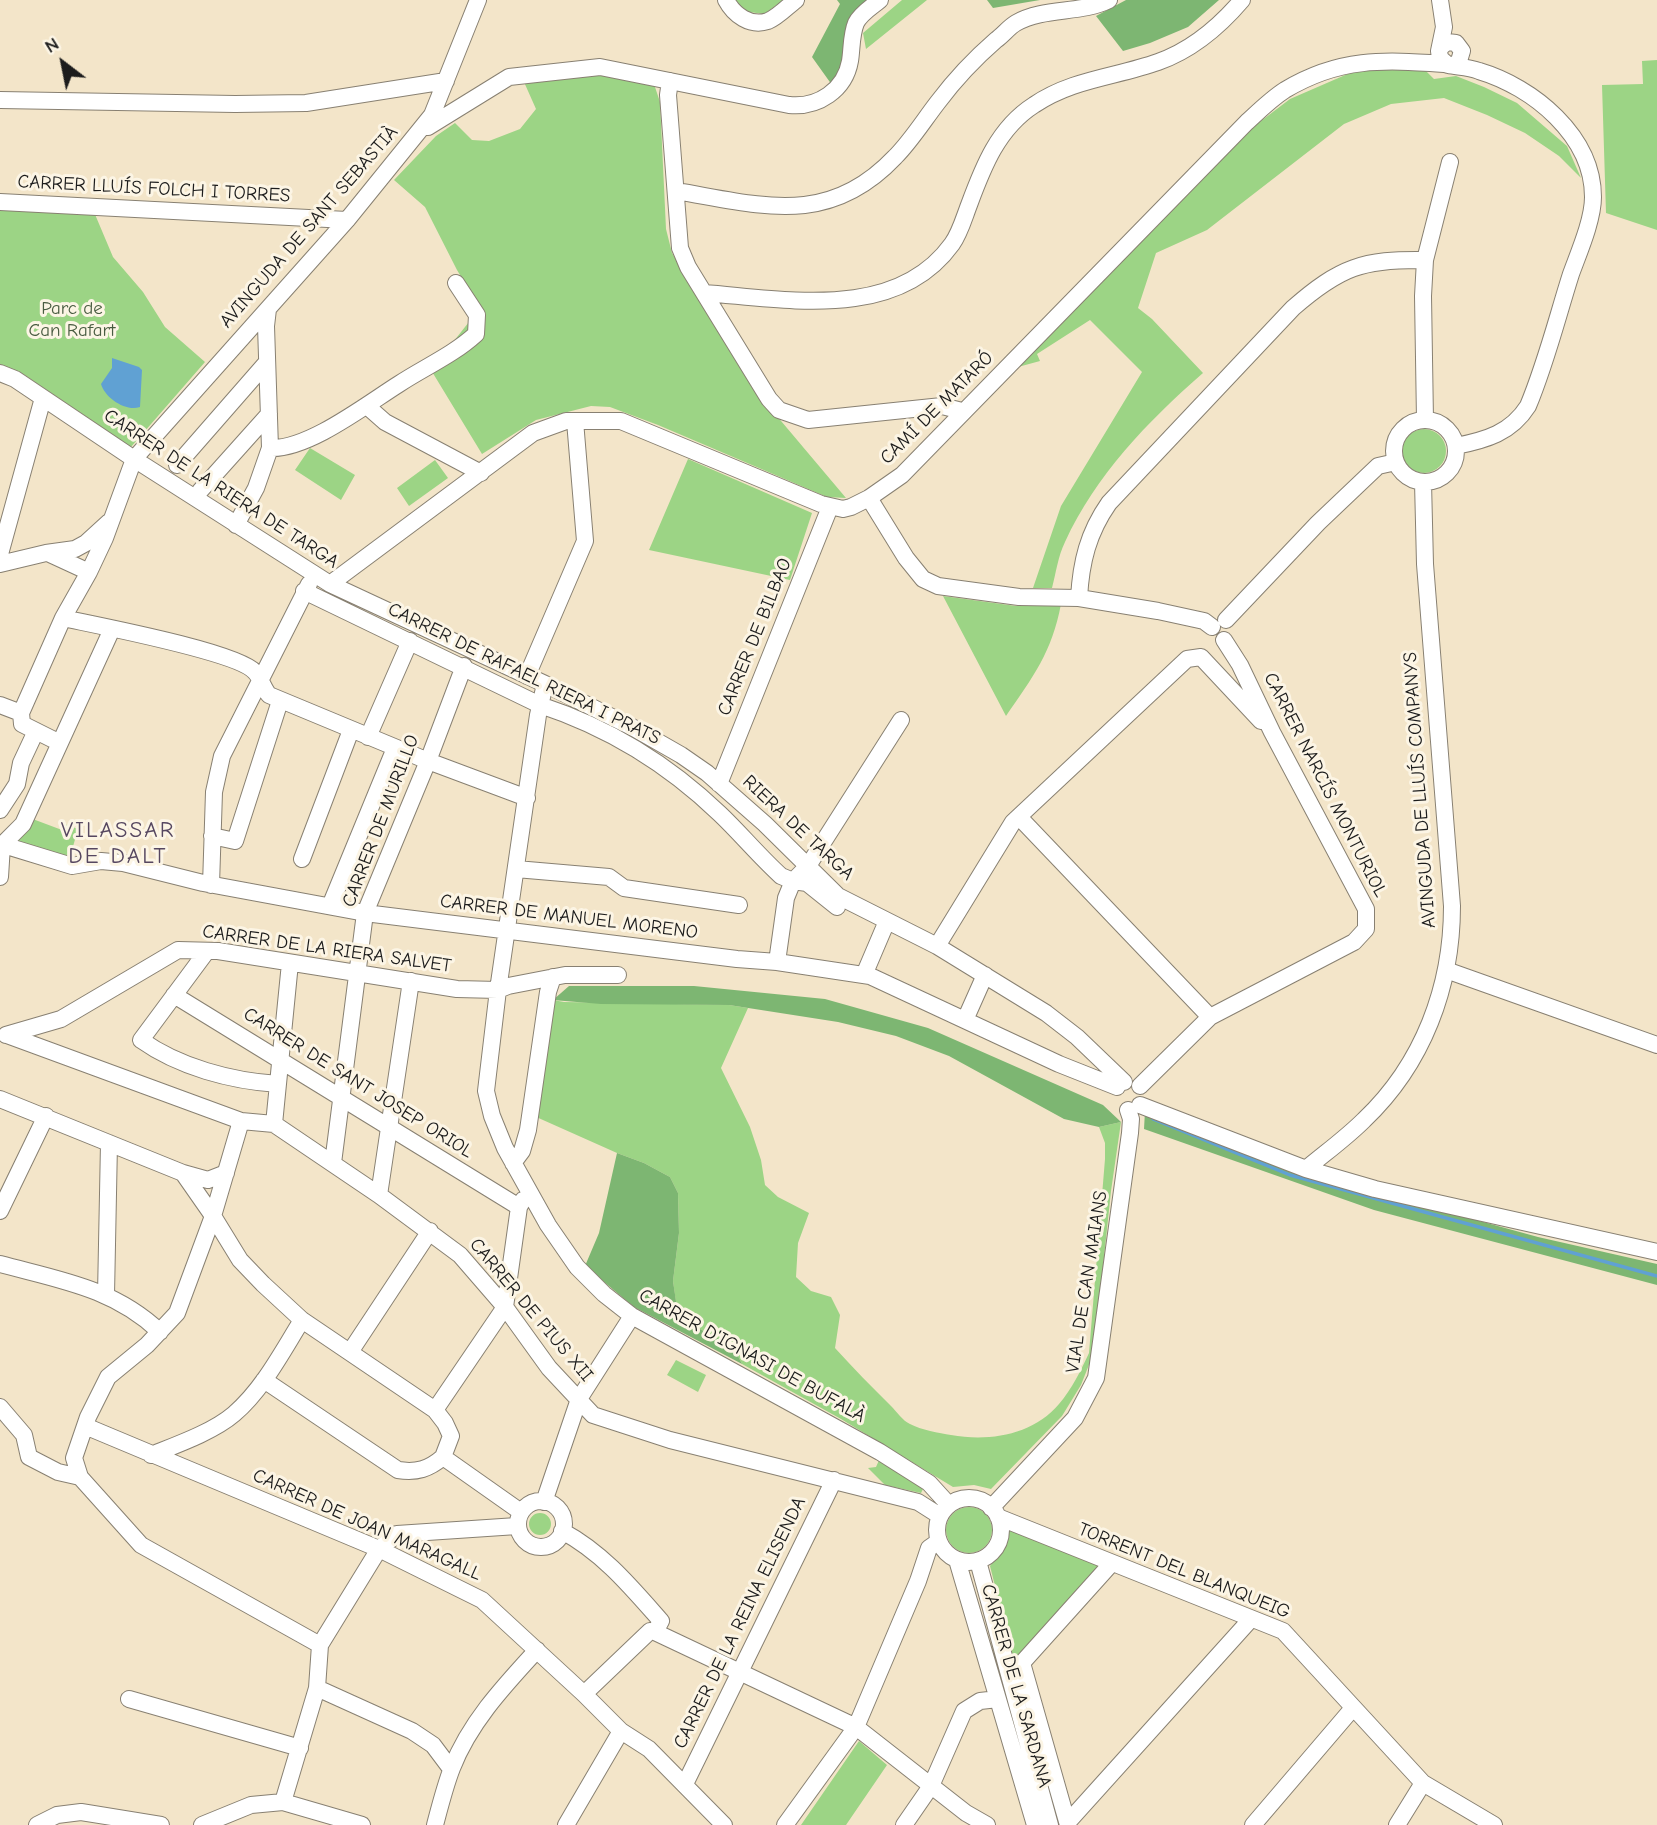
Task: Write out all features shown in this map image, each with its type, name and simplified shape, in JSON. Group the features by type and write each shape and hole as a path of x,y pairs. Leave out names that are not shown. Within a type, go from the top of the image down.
{"street":[{"name":"AVINGUDA DE SANT SEBASTIÀ","path":"134,460 347,220 432,115 478,0"},
{"path":"726,0 732,11 743,19 755,22 769,21 796,0"},
{"path":"415,136 446,114 509,77 600,67 789,105 818,102 831,94 842,82 850,62 856,23 880,0"},
{"path":"676,191 795,207 829,201 855,191 896,156 962,70 1017,22 1096,6 1109,0"},
{"path":"704,293 810,300 853,299 889,290 909,281 927,269 953,243 988,156 1020,115 1076,83 1160,62 1189,48 1219,26 1242,0"},
{"path":"1440,0 1448,36 1448,54"},
{"name":"CAMÍ DE MATARÓ","path":"830,507 843,509 869,498 902,475 1247,122 1284,91 1328,69 1365,61 1405,62 1448,54 1526,93 1554,115 1579,145 1590,170 1593,199 1585,234 1528,406 1511,426 1498,435 1456,446"},
{"path":"0,100 306,103 446,81"},
{"path":"670,81 668,95 680,248 688,267 769,399 779,410 808,419 942,406 962,411"},
{"path":"1425,420 1425,260 1450,162"},
{"name":"CARRER LLUÍS FOLCH I TORRES","path":"0,202 347,220"},
{"path":"1079,598 1086,546 1096,522 1109,503 1293,308 1321,284 1351,267 1378,260 1425,260"},
{"path":"270,448 281,449 368,407 396,386 457,351 475,334 477,315 456,283"},
{"path":"236,525 256,488 270,448 265,326 268,309"},
{"path":"177,465 267,362"},
{"name":"CARRER DE LA RIERA DE TARGA","path":"0,373 15,379 134,460 330,584 426,630"},
{"path":"0,554 43,398"},
{"path":"368,407 385,422 481,473"},
{"path":"200,491 269,414"},
{"path":"1425,420 1436,422 1445,428 1456,446 1456,457 1448,472 1434,481 1423,482 1413,480 1401,472 1394,451 1400,433 1408,425 1425,420"},
{"path":"330,584 533,433 566,421 621,421 830,507"},
{"path":"527,676 585,541 575,421"},
{"path":"60,743 22,724 21,713 63,618 89,572 134,460"},
{"path":"869,498 906,558 923,579 932,583 1019,597 1079,598 1219,623 1378,466 1396,462"},
{"name":"AVINGUDA DE LLUÍS COMPANYS","path":"1306,1169 1364,1121 1401,1077 1425,1035 1446,970 1452,933 1452,906 1425,564 1423,482"},
{"name":"CARRER DE BILBAO","path":"719,784 830,507"},
{"path":"0,564 75,549 86,543 111,520"},
{"path":"46,553 70,561 89,572"},
{"path":"211,885 214,792 222,756 304,591 316,574"},
{"name":"CARRER DE RAFAEL RIERA I PRATS","path":"304,591 540,705 577,719 663,766 722,816 770,866 793,881 807,883 835,906 885,925"},
{"path":"63,618 210,652 245,665 255,671 269,695 280,701 527,798"},
{"name":"CARRER NARCÍS MONTURIOL","path":"1127,1085 1210,1017 1354,942 1366,929 1366,909 1272,732 1240,664 1224,640 1215,637 1219,623"},
{"path":"0,877 1,845 23,824 112,629"},
{"name":"RIERA DE TARGA","path":"426,630 545,684 632,727 681,755 719,784 838,896 885,925 937,946 1046,1013 1077,1037 1127,1085"},
{"path":"368,737 411,641"},
{"path":"937,946 1013,822 1187,659 1201,657 1272,732"},
{"name":"CARRER DE MURILLO","path":"332,1163 365,913 464,666"},
{"name":"CARRER D'IGNASI DE BUFALÀ","path":"545,684 498,990 486,1091 492,1116 513,1163 577,1267 604,1294 632,1316 880,1452 929,1483 945,1511"},
{"path":"212,836 235,841 280,701"},
{"path":"0,705 21,713"},
{"path":"777,962 786,898 793,881 808,866 901,720"},
{"path":"302,859 351,730"},
{"path":"0,810 17,784 21,763 36,731"},
{"path":"330,906 395,748"},
{"path":"1019,817 1210,1017"},
{"name":"CARRER DE MANUEL MORENO","path":"1,845 72,866 101,861 123,863 211,885 365,913 777,962 864,975 1059,1064 1127,1085"},
{"path":"516,869 609,877 624,888 739,905"},
{"path":"864,975 885,925"},
{"name":"CARRER DE LA RIERA SALVET","path":"4,1036 61,1019 178,950 290,962 457,989 498,990 553,977 618,975"},
{"path":"207,951 141,1040 157,1051 195,1067 278,1084"},
{"path":"4,1036 241,1121 274,1124 290,962"},
{"path":"1446,970 1657,1045"},
{"path":"965,1020 985,975"},
{"path":"513,1163 522,1151 528,1130 548,992 553,977"},
{"path":"379,1195 411,981"},
{"name":"CARRER DE SANT JOSEP ORIOL","path":"174,995 519,1207"},
{"path":"1127,1085 1114,1096 1116,1102 1306,1169 1375,1189 1657,1252"},
{"name":"VIAL DE CAN MAIANS","path":"995,1512 1075,1418 1096,1378 1131,1119 1134,1108 1143,1095 1127,1085"},
{"path":"0,1099 183,1173 208,1180 226,1173"},
{"path":"0,1211 46,1116"},
{"path":"241,1121 214,1216 177,1313 160,1332 108,1377 85,1426 74,1458 80,1477 141,1545 320,1645"},
{"name":"CARRER DE PIUS XII","path":"274,1124 379,1195 460,1255 505,1307 549,1368 593,1415 670,1440 834,1480 945,1511"},
{"path":"106,1295 110,1143"},
{"path":"183,1173 240,1259 262,1284 302,1320 436,1410 451,1436 443,1457 425,1469 412,1472 398,1470 264,1380"},
{"path":"436,1410 505,1307 519,1207 529,1192"},
{"path":"350,1352 430,1231"},
{"path":"0,1264 98,1290 144,1317 160,1332"},
{"path":"544,1502 579,1399 632,1316"},
{"path":"150,1455 179,1444 234,1414 264,1380 302,1320"},
{"path":"0,1407 24,1434 29,1457 58,1472 80,1477"},
{"name":"CARRER DE JOAN MARAGALL","path":"85,1426 379,1549 482,1600 621,1731 649,1749 724,1825"},
{"path":"283,1802 317,1688 320,1645 379,1549 397,1534 519,1519 530,1504 544,1502 559,1511 563,1519 562,1531 556,1541 542,1548 526,1542 519,1519 443,1457"},
{"name":"CARRER DE LA REINA ELISENDA","path":"684,1784 834,1480"},
{"path":"965,1499 975,1499 995,1512 1000,1538 989,1555 978,1561 957,1560 943,1549 937,1524 945,1511 965,1499"},
{"name":"TORRENT DEL BLANQUEIG","path":"995,1512 1111,1564 1283,1631 1423,1783 1494,1825"},
{"path":"562,1531 605,1560 630,1586 661,1621 655,1632"},
{"path":"785,1825 856,1727 918,1581 929,1548 939,1541"},
{"name":"CARRER DE LA SARDANA","path":"957,1560 1035,1825"},
{"path":"978,1561 1050,1825"},
{"path":"1068,1824 1022,1663 1111,1564"},
{"path":"1068,1824 1251,1619"},
{"path":"584,1694 650,1631 655,1632 856,1727 966,1813 987,1825"},
{"path":"435,1825 451,1769 471,1730 486,1708 537,1650"},
{"path":"317,1688 412,1731 433,1745 451,1769"},
{"path":"129,1699 300,1748"},
{"path":"904,1825 931,1786 964,1711 980,1701 998,1699"},
{"path":"1253,1825 1353,1708"},
{"path":"566,1825 621,1731"},
{"path":"1396,1825 1423,1783"},
{"path":"202,1825 251,1805 283,1802 362,1825"},
{"path":"37,1825 57,1815 81,1812 161,1825"}],"green space":[{"path":"735,0 784,0 764,14 742,11"},
{"path":"837,0 872,0 832,85 812,57 840,4"},
{"path":"902,0 927,0 866,49 863,33"},
{"path":"987,0 1040,0 993,8"},
{"path":"1126,0 1219,0 1188,27 1123,51 1096,16"},
{"path":"1657,60 1657,230 1606,213 1602,85 1643,84 1642,61"},
{"path":"1420,65 1434,79 1456,76 1517,103 1567,146 1581,178 1559,156 1525,133 1444,98 1391,104 1344,124 1207,230 1156,253 1138,308 1152,319 1203,373 1143,430 1092,494 1063,547 1052,588 1033,588 1061,506 1142,372 1090,320 1037,354 1040,361 1018,367 1228,146 1290,99 1366,66"},
{"path":"598,74 654,84 660,102 666,229 672,253 760,396 846,498 827,497 610,407 591,406 536,420 482,454 431,370 480,308 425,207 394,180 436,136 455,123 472,140 489,141 520,129 536,109 524,82"},
{"name":"Parc de Can Rafart","path":"0,210 94,212 113,257 143,292 165,327 205,362 131,447 23,374 0,364"},
{"path":"1424,429 1440,435 1446,451 1440,467 1424,473 1408,467 1402,451 1408,435"},
{"path":"310,448 355,475 341,500 295,470"},
{"path":"688,459 812,513 790,580 649,550"},
{"path":"435,460 448,478 409,506 397,488"},
{"path":"943,596 1016,606 1061,604 1047,650 1006,716"},
{"path":"30,818 62,830 65,824 78,829 70,857 19,846 16,838"},
{"path":"569,986 694,986 825,999 928,1028 1103,1105 1121,1122 1099,1127 1064,1119 949,1056 896,1036 838,1022 729,1005 601,1004 553,1000"},
{"path":"553,1000 729,1005 748,1008 721,1068 750,1127 761,1160 765,1185 778,1197 809,1213 798,1243 796,1277 811,1291 831,1297 840,1315 835,1348 905,1421 936,1432 965,1437 1010,1434 1048,1415 1072,1386 1089,1353 1105,1159 1105,1143 1099,1127 1121,1122 1094,1352 1081,1385 1062,1416 991,1489 974,1485 953,1487 841,1419 742,1364 733,1346 698,1328 677,1309 673,1281 679,1233 678,1193 670,1177 644,1163 534,1116"},
{"path":"1145,1111 1301,1172 1538,1237 1657,1264 1657,1285 1374,1210 1144,1129"},
{"path":"617,1153 670,1177 678,1193 679,1233 673,1281 677,1308 698,1328 733,1346 742,1364 634,1307 585,1266 599,1233"},
{"path":"676,1360 706,1375 698,1392 667,1375"},
{"path":"880,1458 925,1485 921,1493 885,1485 868,1468 876,1467"},
{"path":"969,1507 985,1514 992,1530 985,1546 969,1553 953,1546 946,1530 953,1514"},
{"path":"540,1513 548,1516 551,1524 548,1532 540,1535 532,1532 529,1524 532,1516"},
{"path":"1007,1528 1104,1567 1014,1662 990,1566 1001,1553"},
{"path":"859,1741 887,1765 846,1825 801,1825"}],"water":[{"path":"112,358 142,370 140,407 123,406 111,399 103,389 101,384 112,368"}],"waterway":[{"path":"1153,1119 1290,1175 1657,1276"}],"district":[{"name":"VILASSAR DE DALT","path":"118,843"}]}
